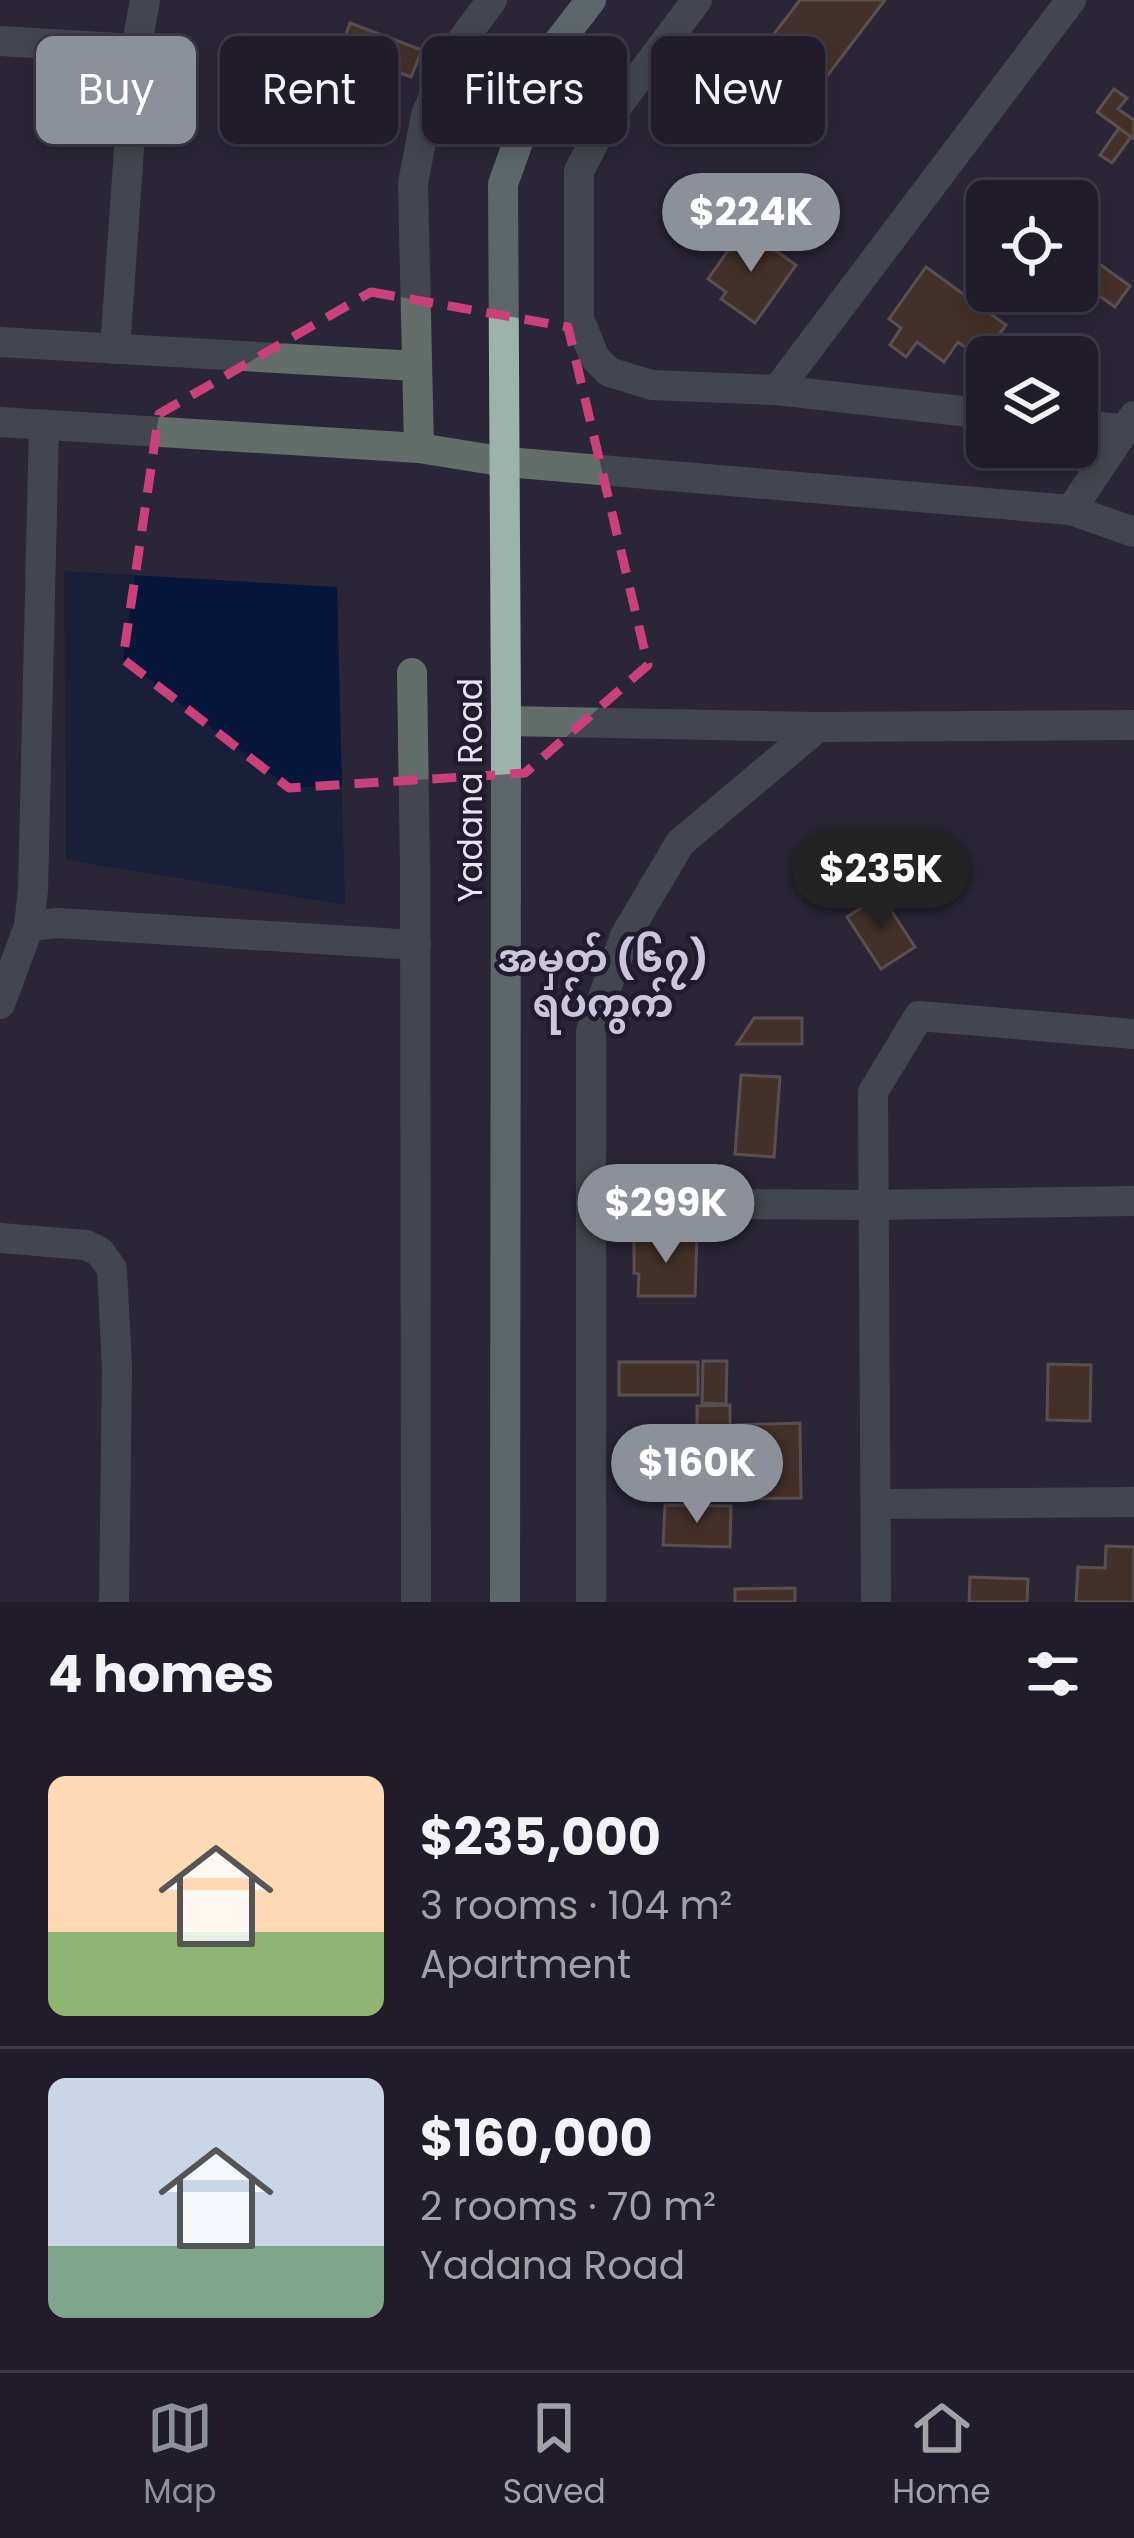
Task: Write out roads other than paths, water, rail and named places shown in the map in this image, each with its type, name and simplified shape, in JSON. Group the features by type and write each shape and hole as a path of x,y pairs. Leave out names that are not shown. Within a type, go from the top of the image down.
{"main road":[{"name":"Yadana Road","path":"505,1602 503,184 550,53 591,0"}],"street":[{"path":"138,36 145,0"},
{"path":"419,448 413,183 425,115 452,54 492,0"},
{"path":"697,0 603,125 579,171 579,320 595,358 609,372 652,385 777,389 966,412"},
{"path":"777,389 1071,0"},
{"path":"0,41 36,43"},
{"path":"116,350 130,144"},
{"path":"0,342 416,366"},
{"path":"0,422 419,448 506,462 1071,510 1134,532"},
{"path":"1071,510 1130,423"},
{"path":"1098,424 1130,423"},
{"path":"0,1004 29,926 33,890 44,425"},
{"path":"412,674 416,1602"},
{"path":"506,721 818,727 1134,725"},
{"path":"591,1602 591,1031 625,936 680,843 818,727"},
{"path":"29,926 58,923 416,945"},
{"path":"877,1602 873,1092 919,1016 1134,1034"},
{"path":"591,1203 1134,1201"},
{"path":"0,1238 86,1245 100,1252 112,1270 117,1367 114,1602"},
{"path":"875,1504 1134,1502"}],"water":[{"path":"64,571 337,587 345,905 66,860"}],"district":[{"name":"အမှတ် (၆၇) ရပ်ကွက်","path":"603,980"}]}
